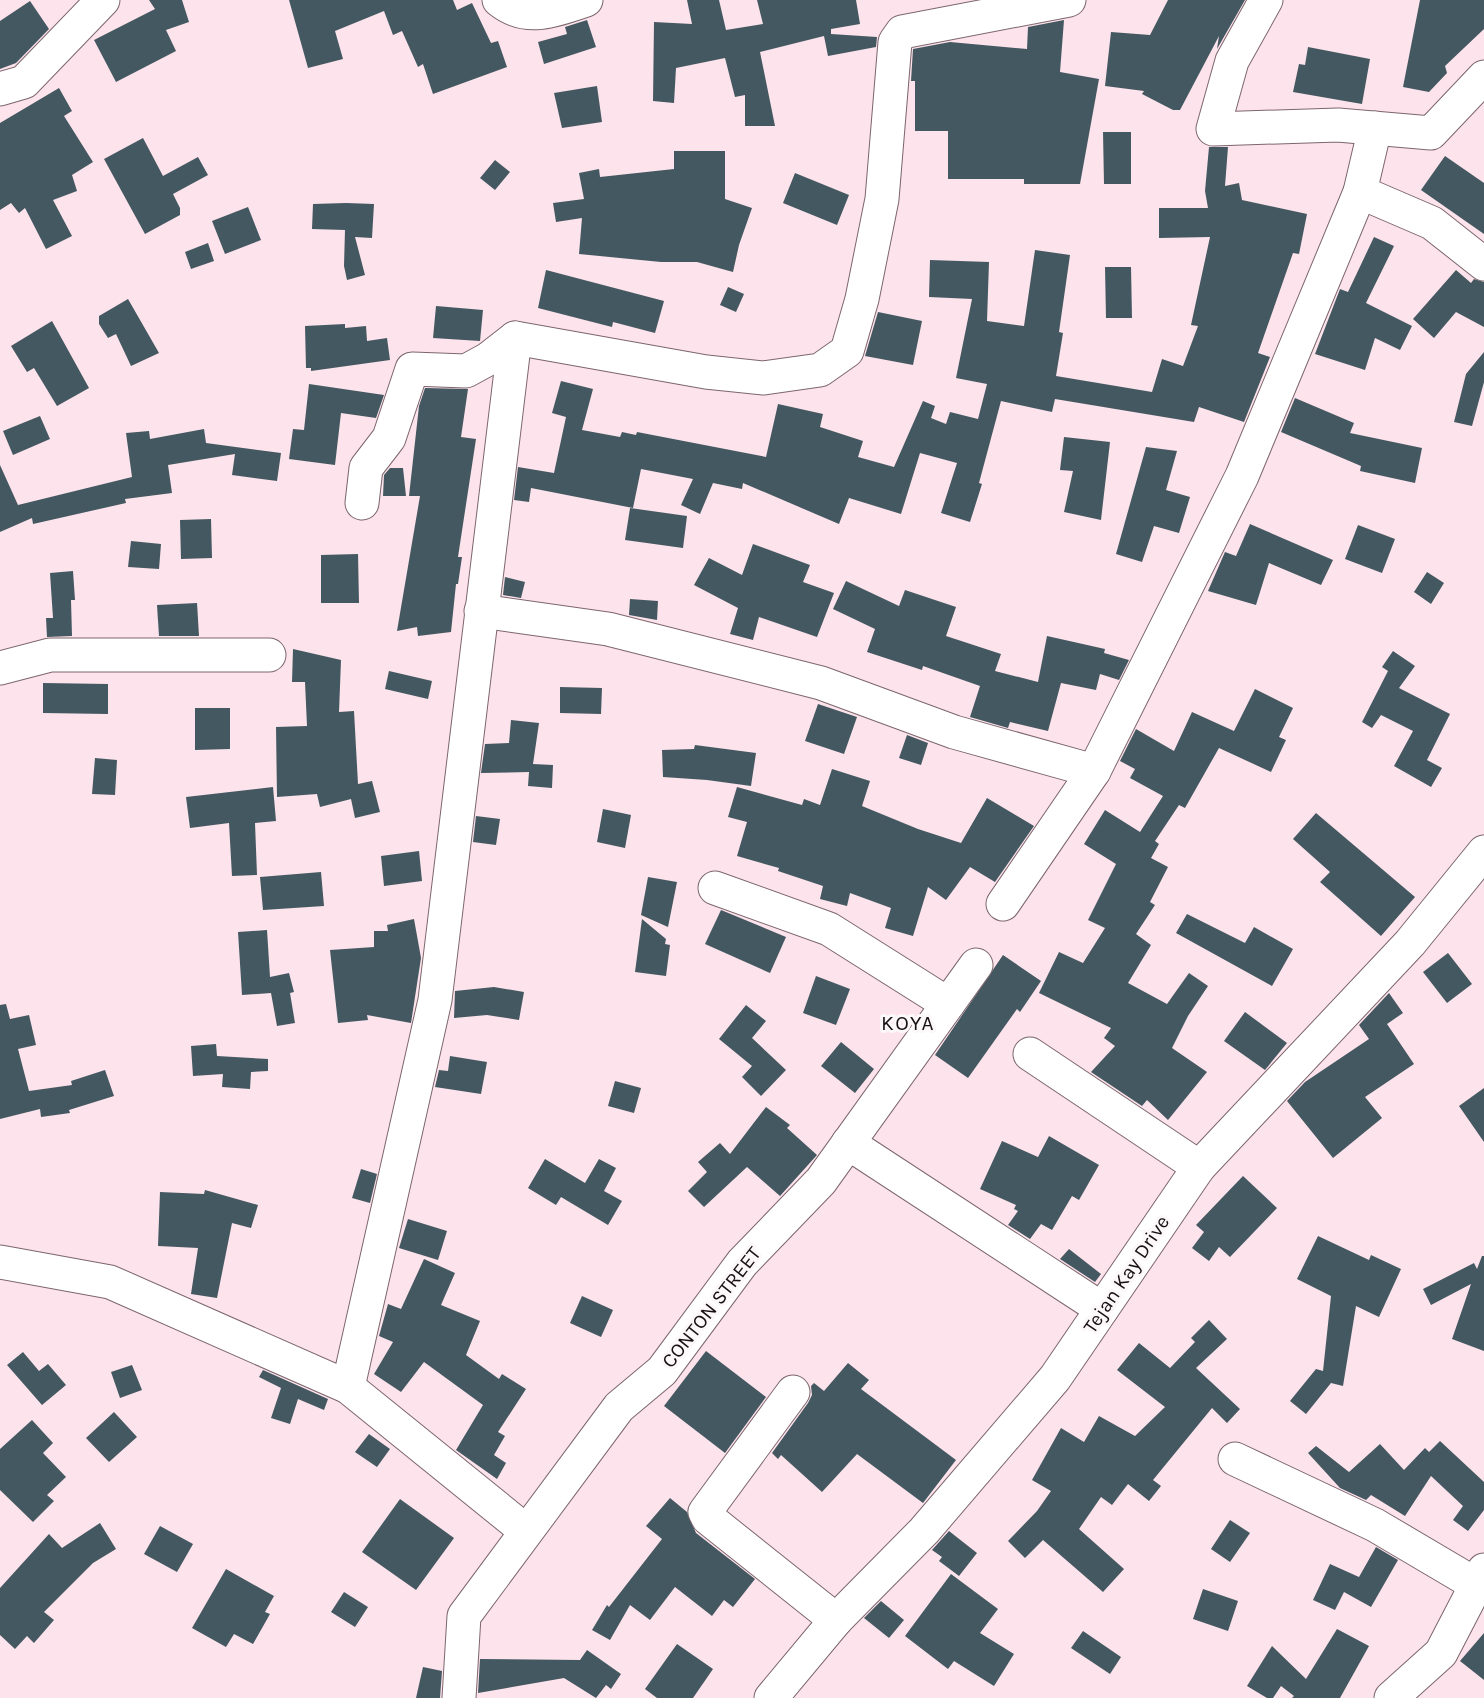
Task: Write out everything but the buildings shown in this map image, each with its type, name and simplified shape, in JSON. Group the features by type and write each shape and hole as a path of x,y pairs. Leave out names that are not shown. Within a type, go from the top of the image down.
{"street":[{"path":"0,89 24,82 103,0"},
{"path":"499,0 513,11 544,13 586,0"},
{"path":"362,504 366,468 388,438 412,369 466,371 488,359 515,338 706,372 764,378 820,370 847,351 862,299 882,199 895,42 902,32 1069,0"},
{"path":"1266,0 1232,61 1213,129 1338,125 1431,133 1484,77"},
{"path":"1002,904 1094,771 1242,477 1360,192 1375,128"},
{"path":"1360,192 1432,223 1484,264"},
{"path":"348,1388 435,1000 515,338"},
{"path":"481,610 608,629 821,683 954,732 1094,771"},
{"path":"0,668 50,655 269,655"},
{"name":"Tejan Kay Drive","path":"772,1698 836,1620 924,1532 1055,1378 1199,1167 1410,943 1484,852"},
{"path":"715,888 829,929 948,1004"},
{"name":"CONTON STREET","path":"459,1698 464,1616 619,1407 662,1371 742,1263 821,1181 976,965"},
{"path":"1029,1054 1199,1167"},
{"path":"848,1143 1102,1309"},
{"path":"0,1262 110,1282 348,1388 526,1530"},
{"path":"793,1392 705,1512 708,1518 836,1620"},
{"path":"1234,1459 1480,1577 1441,1653 1391,1698"}],"district":[{"name":"KOYA","path":"908,1023"}]}
